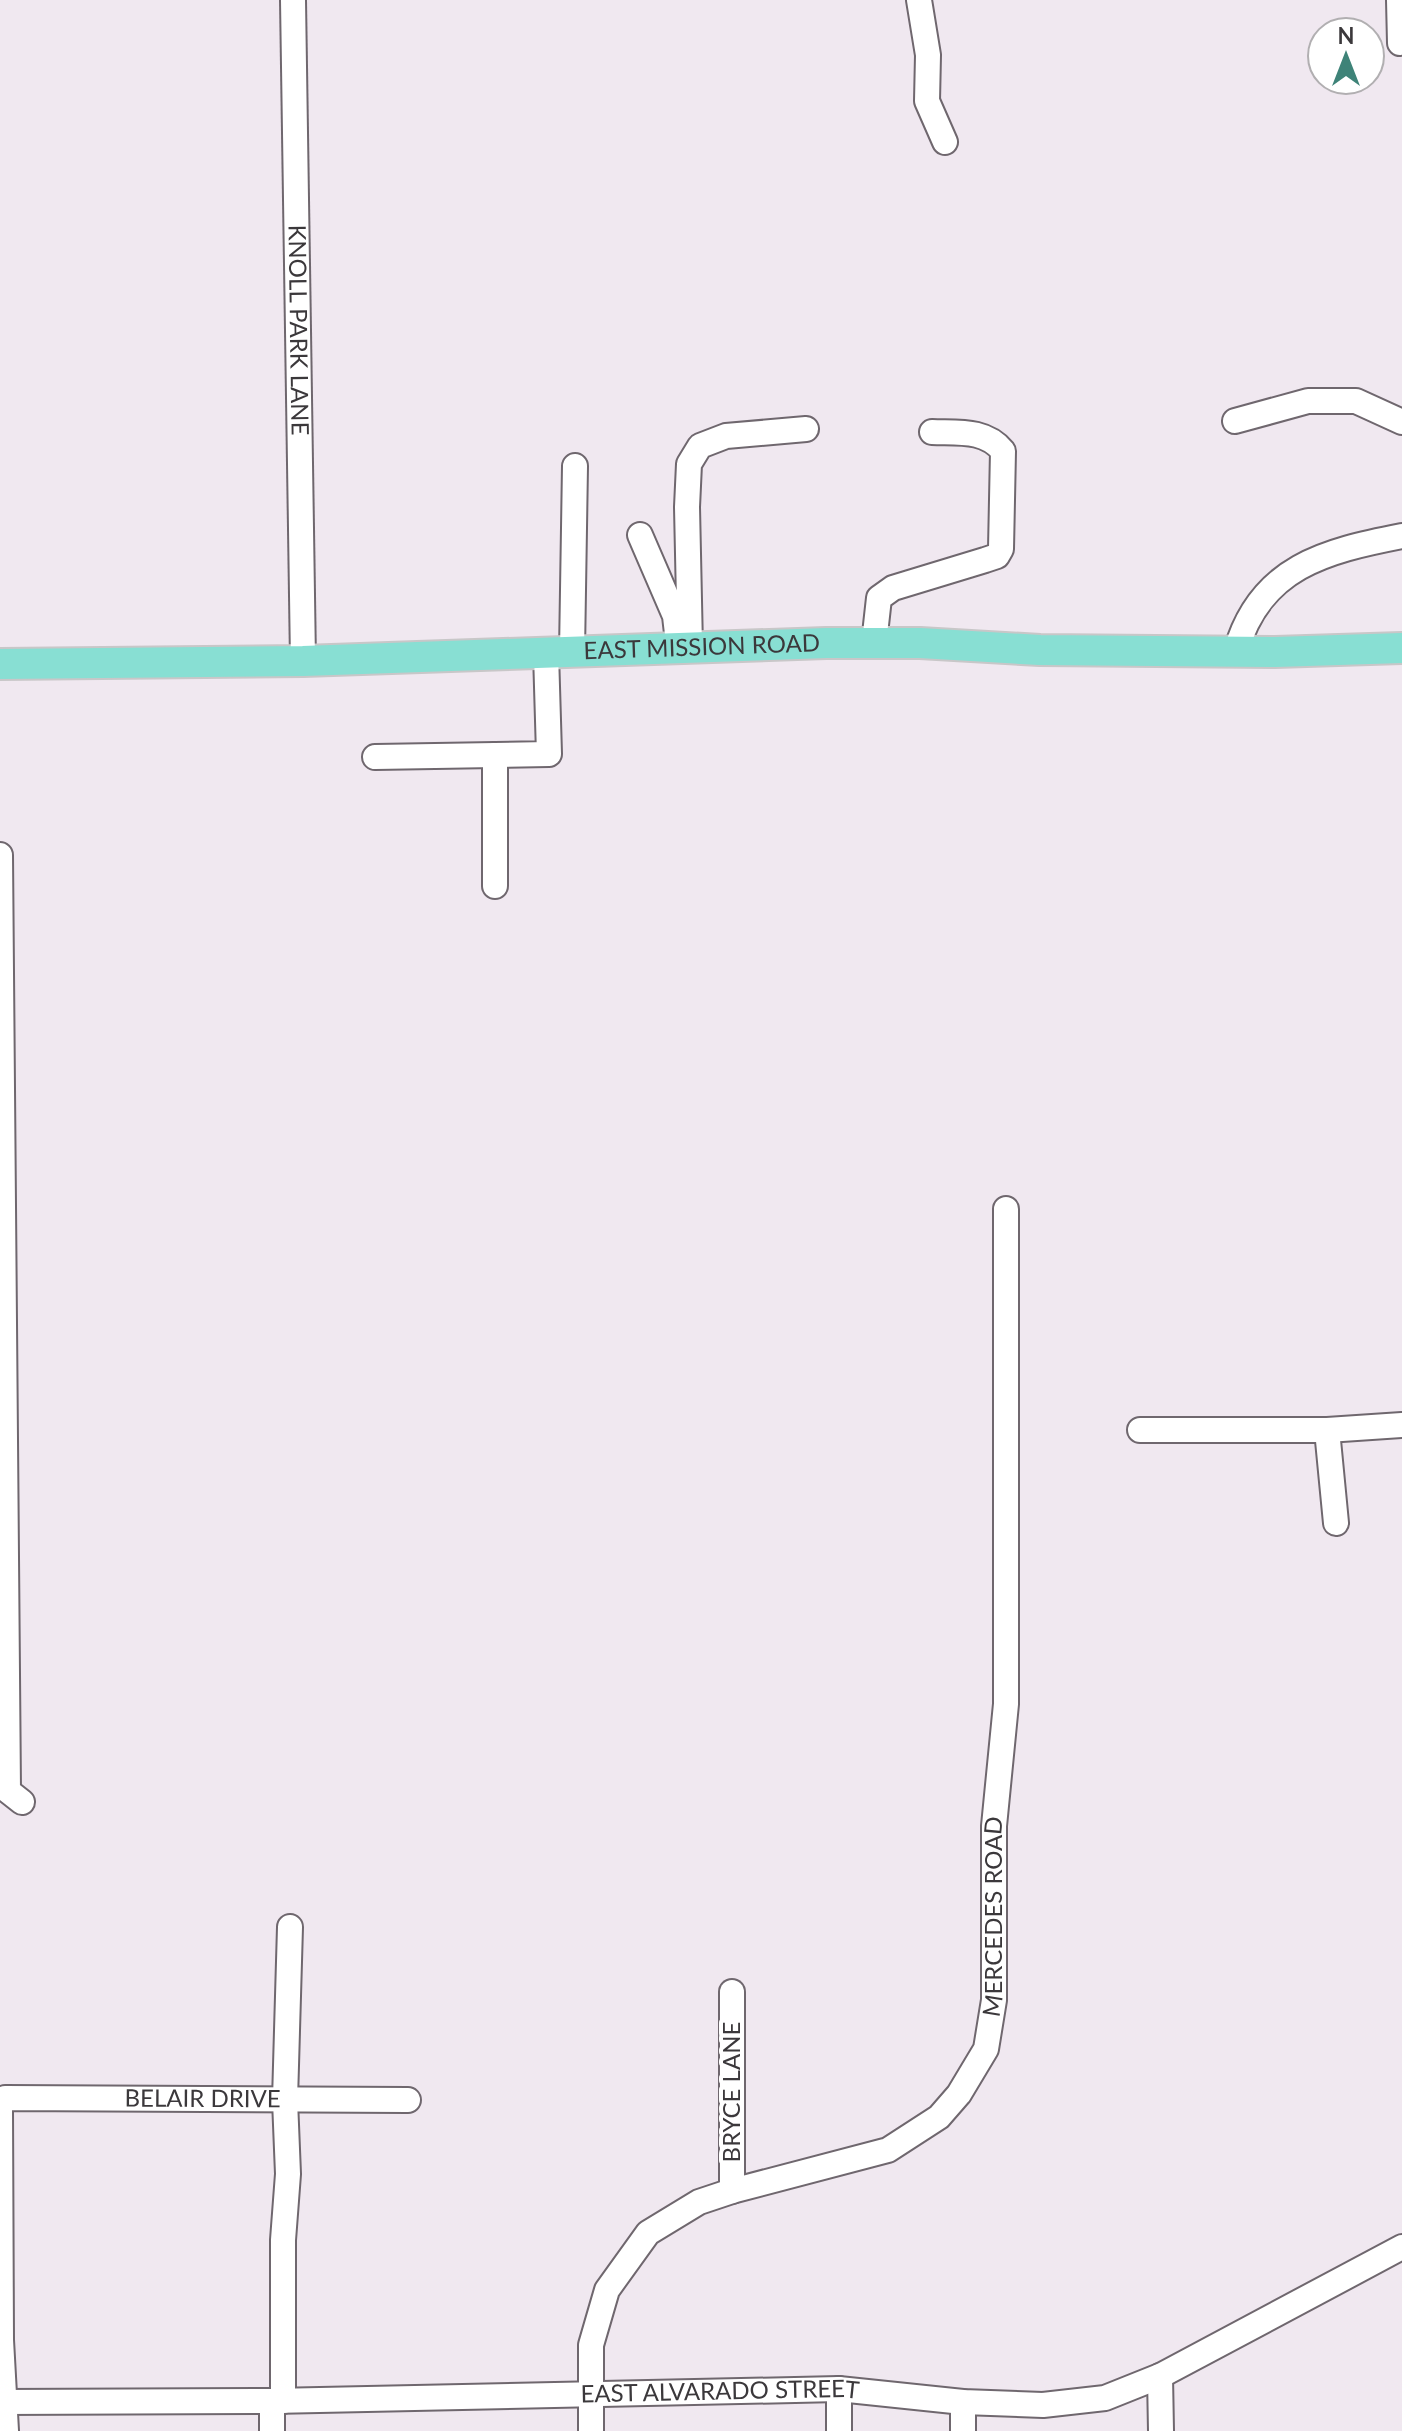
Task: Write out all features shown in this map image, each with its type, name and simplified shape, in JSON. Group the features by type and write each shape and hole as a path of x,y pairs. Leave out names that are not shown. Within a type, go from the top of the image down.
{"main road":[{"name":"EAST MISSION ROAD","path":"0,664 303,661 874,643 1040,650 1402,648"}],"street":[{"name":"KNOLL PARK LANE","path":"293,0 303,661"},
{"path":"919,0 928,55 927,101 945,142"},
{"path":"1399,0 1400,43"},
{"path":"1235,421 1308,401 1356,401 1402,422"},
{"path":"685,648 689,464 700,446 726,436 806,429"},
{"path":"874,643 879,598 893,588 997,556 1001,549 1003,451 995,441 976,434 932,432"},
{"path":"375,757 549,754 575,466"},
{"path":"640,535 675,616 685,648"},
{"path":"1236,651 1244,624 1263,597 1295,569 1339,549 1402,536"},
{"path":"495,755 495,886"},
{"path":"0,855 8,1791 22,1802"},
{"name":"MERCEDES ROAD","path":"591,2431 591,2345 607,2290 648,2233 699,2202 888,2150 939,2117 959,2094 986,2049 994,2000 994,1826 1006,1704 1006,1209"},
{"path":"1140,1430 1327,1430 1402,1425"},
{"path":"1327,1430 1336,1523"},
{"path":"272,2431 278,2401 288,2174 285,2100 290,1927"},
{"name":"BRYCE LANE","path":"732,1992 732,2191"},
{"name":"BELAIR DRIVE","path":"0,2102 5,2098 408,2100"},
{"path":"0,2110 1,2340 6,2431"},
{"name":"EAST ALVARADO STREET","path":"3,2402 278,2401 839,2389 963,2402 1043,2405 1105,2398 1160,2376 1402,2247"},
{"path":"1160,2376 1161,2431"},
{"path":"839,2389 839,2431"},
{"path":"963,2402 963,2431"}]}
